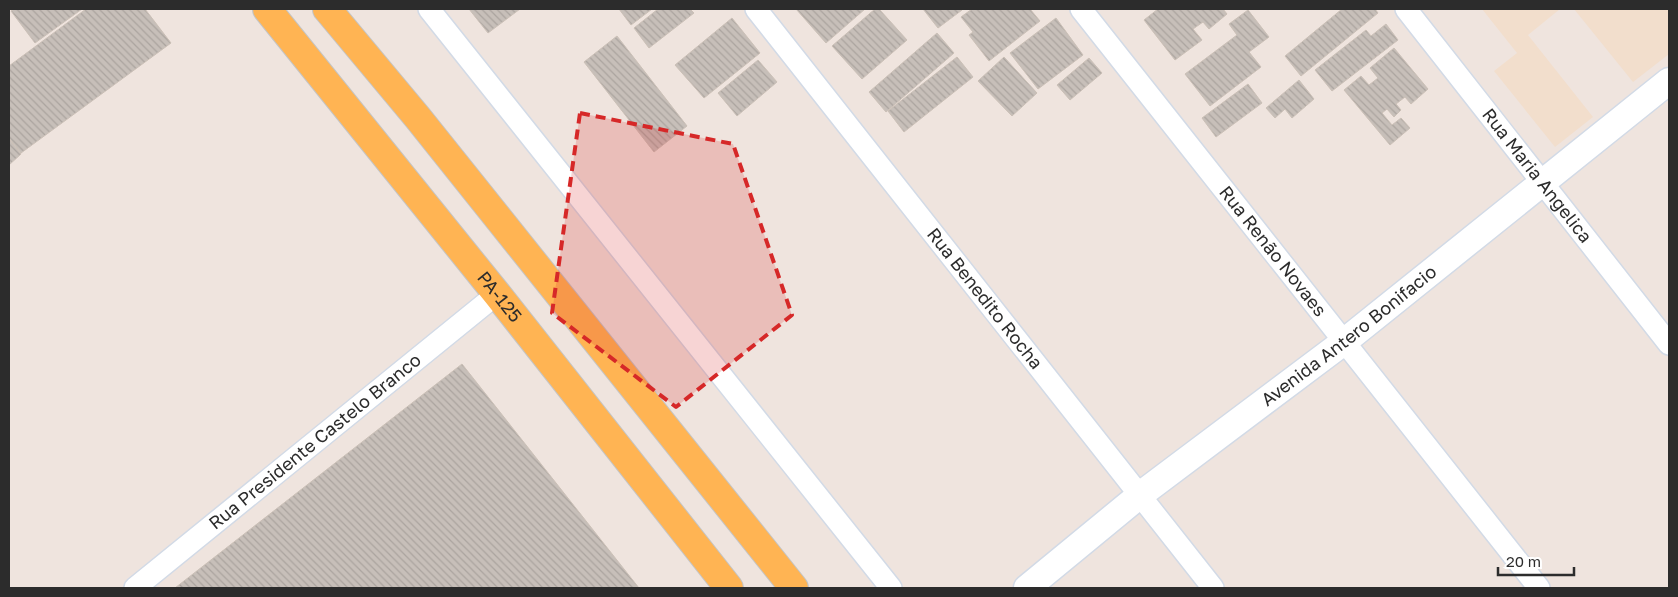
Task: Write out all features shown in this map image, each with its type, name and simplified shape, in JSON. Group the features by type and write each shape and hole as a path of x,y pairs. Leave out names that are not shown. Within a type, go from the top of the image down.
{"main road":[{"name":"PA-125","path":"267,9 497,294 729,588"},
{"path":"331,12 794,588"}],"street":[{"path":"429,9 891,588"},
{"name":"Rua Benedito Rocha","path":"756,9 1214,588"},
{"name":"Rua Renão Novaes","path":"1081,9 1539,588"},
{"name":"Rua Maria Angelica","path":"1406,9 1669,344"},
{"name":"Avenida Antero Bonifacio","path":"1027,588 1140,495 1345,341 1669,81"},
{"name":"Rua Presidente Castelo Branco","path":"135,588 497,294"}],"highlighted area":[{"path":"580,113 733,144 792,315 676,407 552,313"}],"shaded area":[{"path":"1482,9 1560,9 1528,35 1593,117 1555,147 1494,71 1517,53"},
{"path":"1574,9 1669,9 1669,54 1633,82"}],"building":[{"path":"14,9 82,9 35,43 11,11"},
{"path":"86,9 145,9 171,43 21,153 9,138 9,66"},
{"path":"469,9 520,9 488,33"},
{"path":"619,9 652,9 631,25"},
{"path":"658,9 690,9 694,13 649,48 634,28"},
{"path":"796,9 865,9 826,43"},
{"path":"875,9 879,9 907,40 862,79 832,46"},
{"path":"923,9 961,9 962,10 938,28"},
{"path":"972,9 1030,9 1040,21 989,61 969,35 973,32 961,17"},
{"path":"1158,9 1223,9 1227,14 1209,29 1203,22 1193,29 1202,40 1175,60 1144,20"},
{"path":"1342,9 1375,9 1378,13 1301,76 1285,56"},
{"path":"1248,10 1269,37 1249,52 1261,67 1210,106 1185,74 1237,35 1229,24"},
{"path":"732,18 760,53 704,98 675,65"},
{"path":"1056,18 1083,55 1038,89 1010,53"},
{"path":"1386,24 1398,40 1332,91 1315,70 1366,30 1371,36"},
{"path":"937,33 954,53 886,112 869,92"},
{"path":"617,36 687,126 654,152 584,62"},
{"path":"1394,48 1428,89 1411,104 1405,97 1396,104 1401,110 1394,117 1387,109 1382,113 1392,125 1401,118 1410,128 1390,145 1344,90 1361,76 1369,85 1378,78 1370,68"},
{"path":"957,57 973,77 904,132 888,111"},
{"path":"1004,57 1037,93 1012,116 978,81"},
{"path":"1089,58 1102,73 1070,100 1057,85"},
{"path":"758,60 777,82 737,116 718,93"},
{"path":"1299,80 1314,99 1292,118 1285,109 1275,118 1266,108"},
{"path":"1248,84 1262,103 1216,137 1202,118"},
{"path":"9,139 21,154 9,165"},
{"path":"462,364 639,588 175,588"}]}
